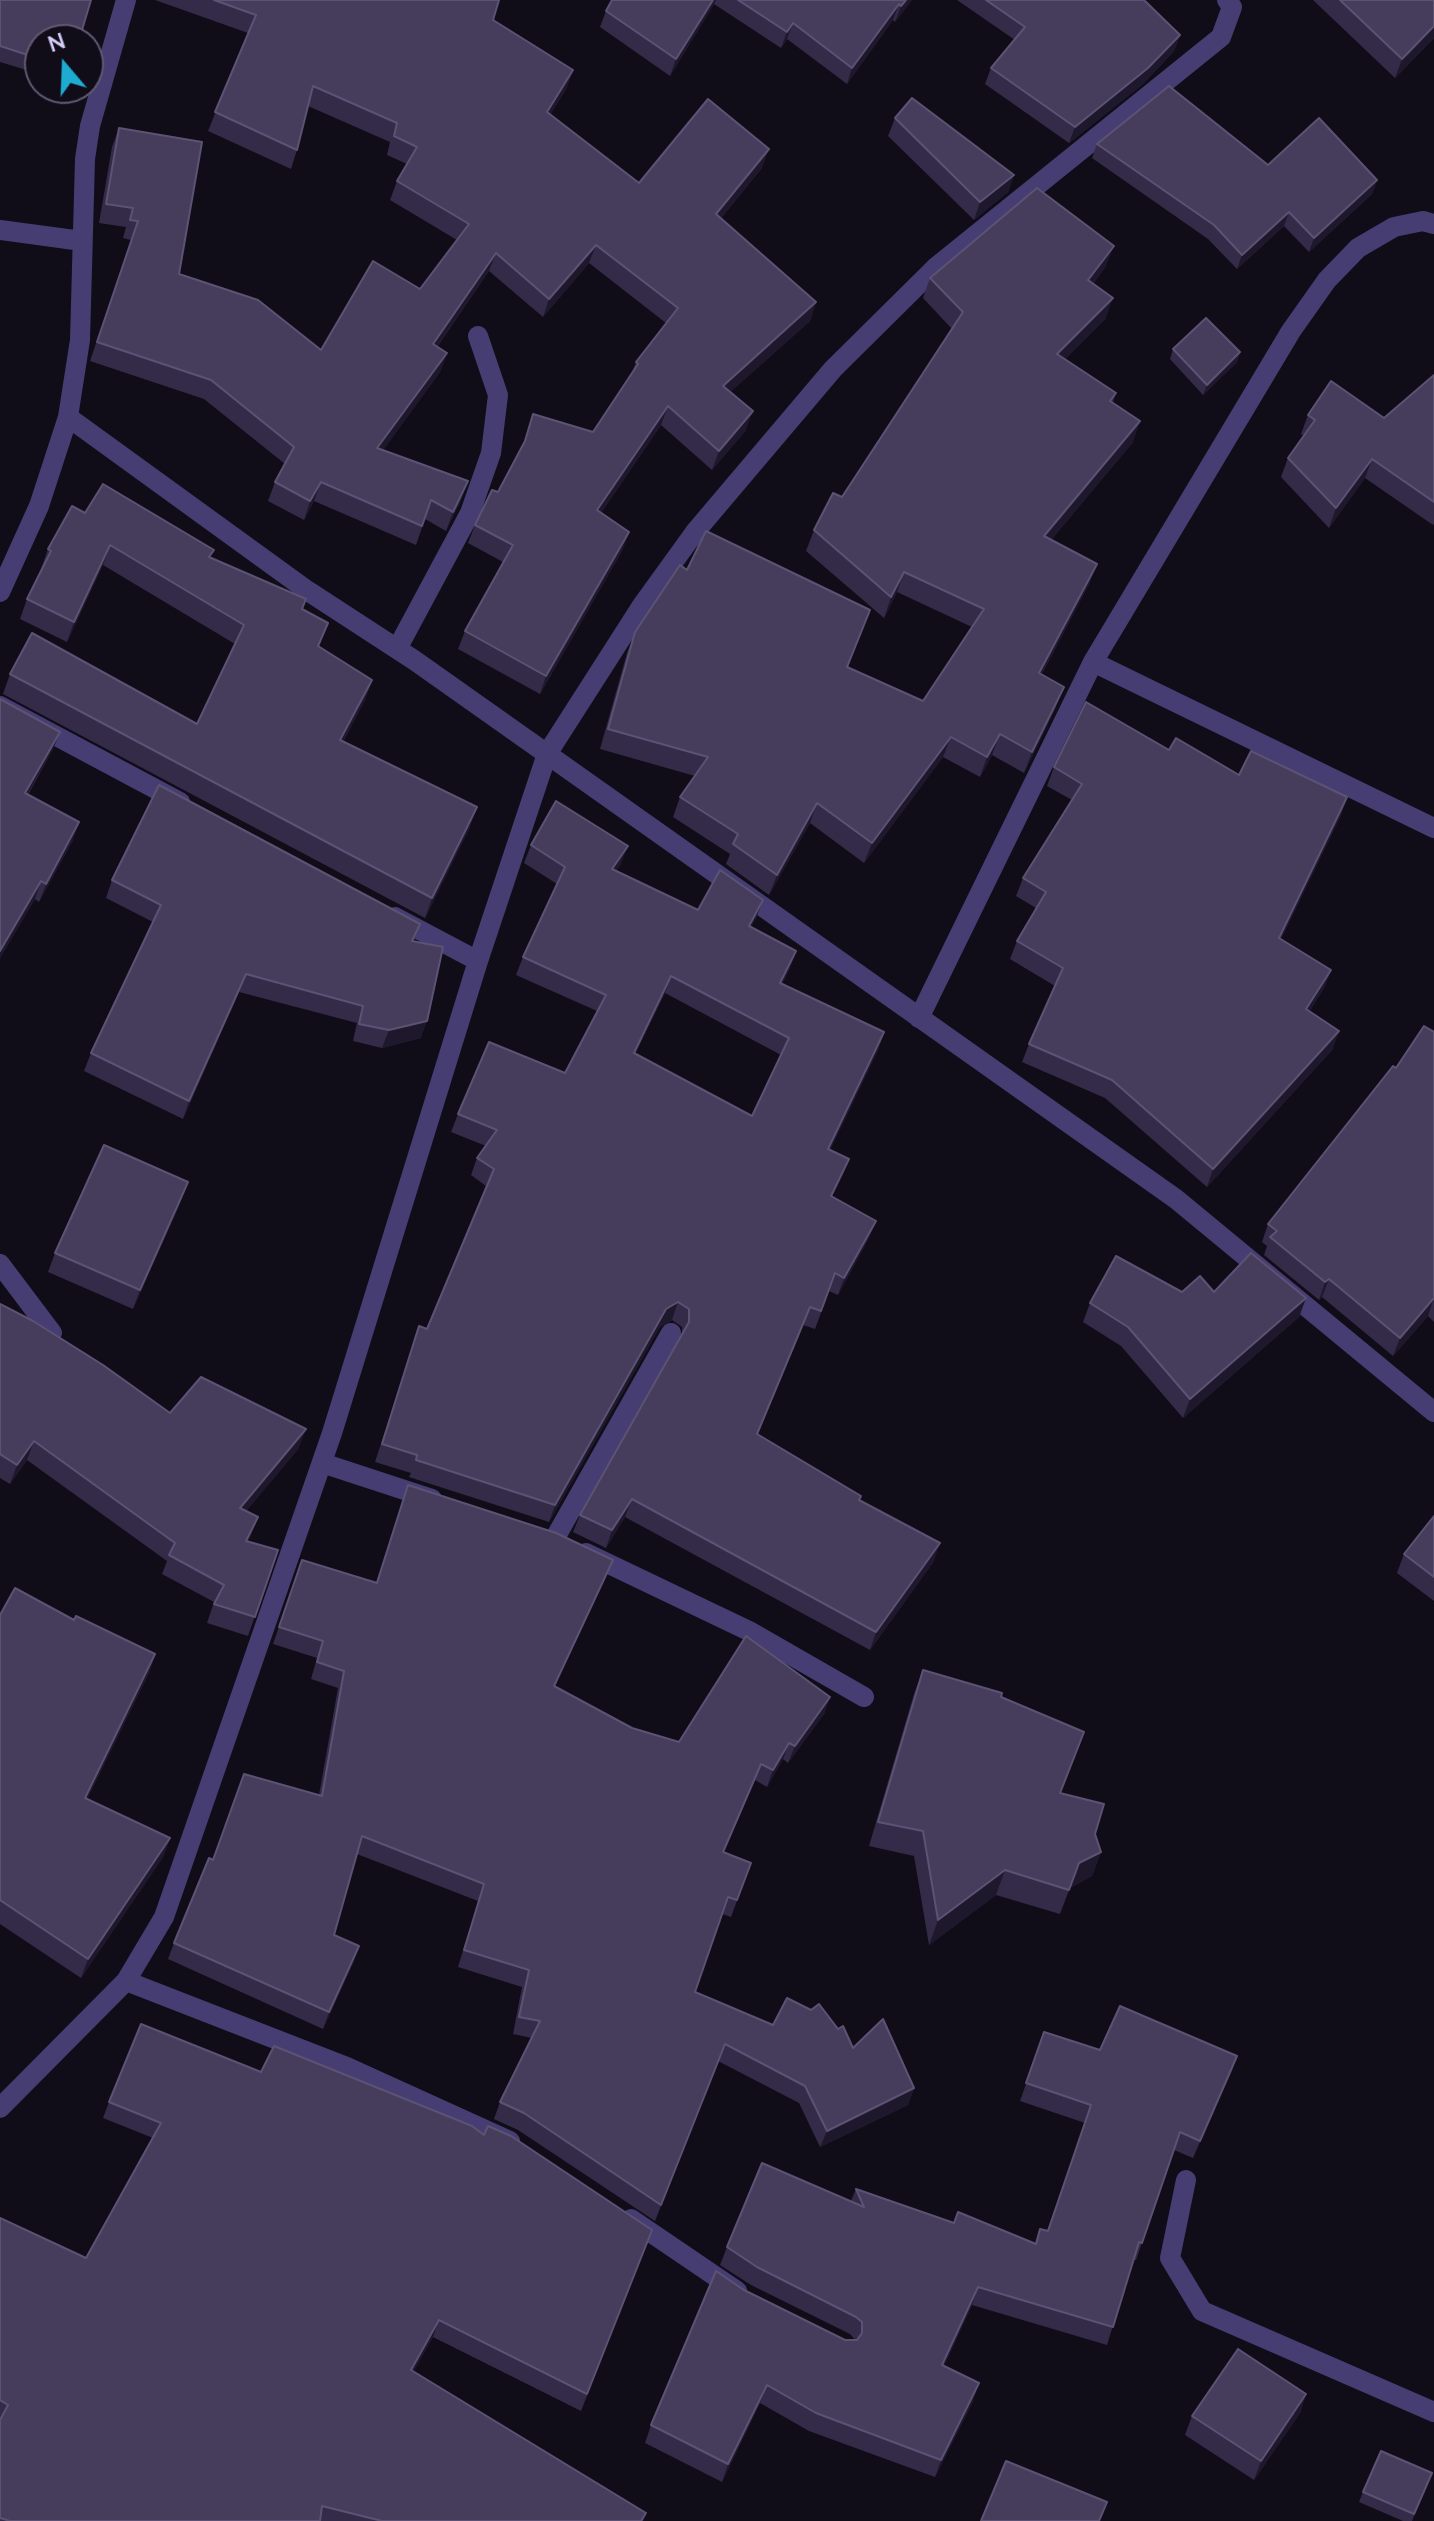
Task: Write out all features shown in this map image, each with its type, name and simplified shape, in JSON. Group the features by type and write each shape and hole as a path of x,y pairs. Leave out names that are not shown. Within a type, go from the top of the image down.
{"street":[{"path":"0,592 39,506 68,417 80,340 82,196 90,126 126,0"},
{"path":"0,2108 126,1981 164,1917 322,1463 478,961 547,754 643,604 695,532 833,369 936,267 1221,37 1232,7 1227,0"},
{"path":"919,1018 1093,662 1291,331 1327,280 1358,248 1394,227 1423,221 1434,224"},
{"path":"0,230 82,241"},
{"path":"397,649 470,513 491,453 498,395 478,336"},
{"path":"68,417 308,591 547,754 1176,1199 1434,1412"},
{"path":"1093,662 1434,828"},
{"path":"0,706 197,811"},
{"path":"380,909 478,961"},
{"path":"0,1264 52,1333"},
{"path":"671,1333 548,1536 749,1631 864,1697"},
{"path":"322,1463 452,1505"},
{"path":"126,1981 347,2067 525,2149"},
{"path":"1186,2180 1170,2258 1202,2311 1434,2412"},
{"path":"616,2209 678,2254 757,2302"}],"building":[{"path":"0,0 91,0 84,24 24,24 24,54 0,46"},
{"path":"214,0 499,0 493,20 573,70 547,112 639,183 708,99 769,149 716,214 816,302 723,386 753,411 719,451 668,406 597,510 629,532 546,676 465,631 513,545 475,525 492,490 498,492 525,441 533,414 593,432 638,364 636,362 678,308 596,245 549,299 496,253 433,344 447,353 377,448 468,481 453,512 431,500 422,526 321,482 310,501 275,482 294,447 211,380 97,342 138,221 130,220 133,208 106,204 119,128 202,142 179,274 258,300 321,350 373,261 420,289 469,224 397,181 417,147 394,136 397,123 313,86 297,150 215,112 256,15"},
{"path":"612,0 713,0 676,59 606,11"},
{"path":"738,0 906,0 901,6 899,4 852,68 793,23 787,32"},
{"path":"986,0 1144,0 1180,35 1148,68 1075,127 991,68 1025,27"},
{"path":"1340,0 1434,0 1434,26 1402,59"},
{"path":"1169,86 1268,165 1319,118 1377,180 1314,238 1289,212 1242,255 1214,225 1097,144"},
{"path":"912,98 1014,175 980,202 895,118"},
{"path":"1037,188 1114,246 1088,280 1113,298 1057,354 1116,393 1110,401 1140,421 1044,536 1097,564 1039,673 1064,687 1032,752 1000,734 987,757 951,737 872,843 817,803 777,875 733,844 738,834 680,797 708,757 608,729 635,632 680,565 687,570 706,531 870,610 847,667 923,701 984,609 904,572 891,597 814,530 833,493 842,497 963,312 930,278"},
{"path":"1206,318 1240,352 1207,385 1173,349"},
{"path":"1434,375 1434,502 1372,459 1336,508 1288,458 1315,420 1308,415 1331,381 1384,418"},
{"path":"103,484 214,550 209,557 306,599 302,609 328,623 318,646 372,680 340,740 477,807 432,898 10,674 32,633 197,724 244,625 110,545 74,622 27,599 51,551 48,549 72,506 85,513"},
{"path":"0,699 60,732 25,793 79,822 46,884 41,881 0,951"},
{"path":"1086,702 1169,750 1176,738 1239,775 1251,751 1347,797 1279,938 1331,970 1306,1009 1339,1031 1213,1169 1112,1080 1029,1044 1063,968 1017,941 1046,892 1023,878 1082,784 1054,767"},
{"path":"159,785 420,924 412,941 443,947 427,1021 389,1030 359,1024 363,1006 246,974 189,1101 91,1053 161,905 112,880"},
{"path":"556,801 628,846 612,869 698,910 720,870 763,900 749,926 796,951 780,983 884,1032 828,1149 849,1159 831,1196 876,1221 844,1278 835,1273 821,1311 810,1307 757,1434 861,1496 859,1500 940,1543 876,1632 632,1499 612,1530 580,1515 689,1322 689,1309 678,1302 666,1309 555,1505 416,1460 417,1455 382,1444 419,1326 427,1329 494,1169 477,1158 497,1130 458,1114 489,1042 565,1073 606,995 523,957 565,867 531,845","holes":["671,976 789,1038 752,1116 634,1053"]},
{"path":"1424,1026 1434,1032 1434,1298 1400,1338 1329,1279 1325,1282 1270,1237 1277,1231 1268,1224 1393,1066 1396,1068"},
{"path":"104,1145 188,1182 140,1290 55,1253"},
{"path":"1251,1253 1306,1298 1190,1399 1128,1327 1090,1303 1116,1256 1182,1292 1200,1276 1214,1292"},
{"path":"0,1304 103,1365 170,1413 201,1377 306,1429 240,1508 258,1517 246,1541 278,1550 255,1617 214,1604 224,1585 169,1555 175,1543 34,1441 17,1465 0,1454"},
{"path":"408,1485 556,1533 613,1560 554,1686 632,1728 679,1742 746,1636 830,1697 795,1746 789,1743 773,1770 761,1764 723,1852 751,1863 737,1900 728,1897 695,1992 773,2025 787,1998 811,2010 819,2004 838,2029 843,2026 853,2048 883,2019 914,2088 827,2131 805,2086 725,2044 661,2205 524,2113 500,2102 540,2021 519,2017 529,1970 464,1950 484,1884 362,1836 334,1935 359,1946 329,2012 174,1943 209,1858 213,1860 244,1774 322,1796 344,1671 317,1662 323,1641 279,1627 302,1560 377,1583"},
{"path":"1434,1516 1434,1577 1404,1554"},
{"path":"15,1588 74,1620 76,1616 155,1654 85,1798 170,1838 88,1959 0,1900 0,1615"},
{"path":"923,1670 1002,1693 1001,1697 1084,1732 1060,1793 1104,1804 1095,1834 1101,1852 1079,1863 1069,1890 1005,1870 938,1920 923,1831 878,1822"},
{"path":"1120,2006 1237,2056 1200,2141 1180,2132 1142,2243 1139,2242 1113,2327 978,2287 942,2365 979,2383 941,2460 816,2413 767,2385 728,2464 651,2425 716,2271 744,2290 845,2340 857,2340 862,2333 862,2322 856,2317 757,2267 727,2247 762,2163 864,2207 856,2189 954,2223 958,2212 1036,2244 1040,2229 1048,2231 1091,2105 1026,2083 1044,2032 1100,2050"},
{"path":"141,2024 261,2072 274,2046 472,2126 484,2135 488,2126 511,2136 652,2230 587,2394 439,2320 411,2370 646,2513 641,2521 382,2521 322,2506 320,2521 10,2521 0,2518 0,2420 8,2405 0,2400 0,2218 86,2258 161,2123 109,2102"},
{"path":"1238,2349 1306,2394 1261,2461 1192,2416"},
{"path":"1381,2451 1432,2473 1414,2514 1363,2492"},
{"path":"1006,2461 1107,2502 1099,2521 981,2521"}]}
